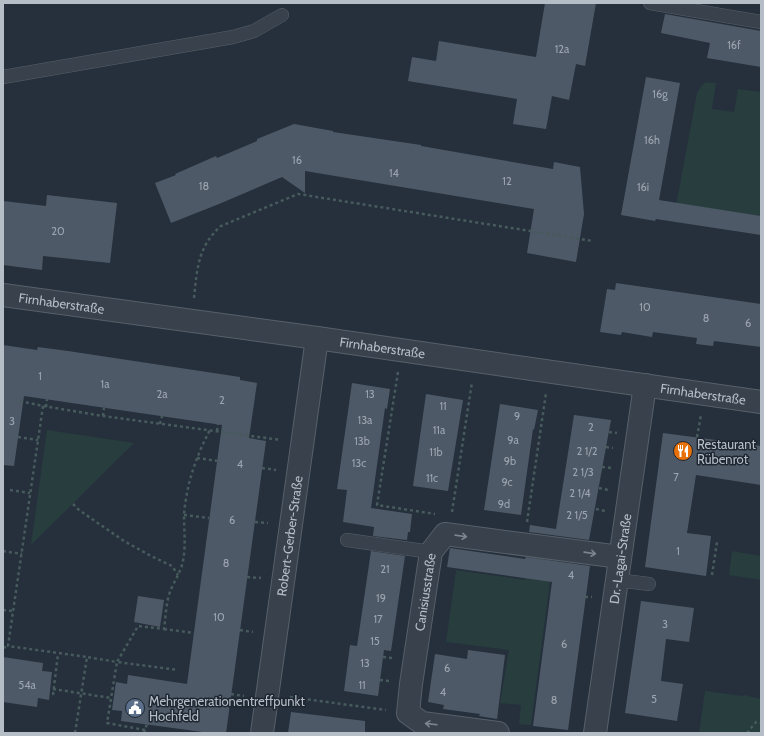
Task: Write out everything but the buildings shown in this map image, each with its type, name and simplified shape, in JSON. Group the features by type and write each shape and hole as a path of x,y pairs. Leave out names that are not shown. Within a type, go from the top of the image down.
{"street":[{"name":"Firnhaberstraße","path":"3,295 317,338 761,402"},
{"name":"Robert-Gerber-Straße","path":"262,733 317,338"},
{"name":"Dr.-Lagai-Straße","path":"595,733 645,385"},
{"name":"Canisiusstraße","path":"408,713 431,552 445,534 620,557"},
{"path":"408,713 422,723 498,733"}],"lane":[{"path":"650,3 761,22"},
{"path":"3,77 233,37 254,30 282,15"},
{"path":"347,540 431,552"},
{"path":"617,580 649,584"}],"path":[{"path":"194,300 196,276 201,254 212,234 221,226 298,194 593,241"},
{"path":"398,372 377,505 437,514"},
{"path":"452,516 472,381"},
{"path":"526,527 547,391"},
{"path":"8,646 38,440 44,407 47,399"},
{"path":"20,401 44,407 103,416 302,443"},
{"path":"103,416 104,408"},
{"path":"697,437 702,409"},
{"path":"160,424 162,416"},
{"path":"217,431 218,424"},
{"path":"164,629 168,600 183,562 184,515 186,498 197,458 210,430"},
{"path":"18,437 38,440"},
{"path":"197,458 218,461"},
{"path":"10,490 30,493"},
{"path":"74,504 79,510 124,541 172,566 178,576"},
{"path":"184,515 210,518"},
{"path":"712,574 717,542"},
{"path":"3,551 22,554"},
{"path":"3,610 13,611"},
{"path":"147,724 144,731 107,723 117,662 138,626 194,633"},
{"path":"3,648 8,646 178,670"},
{"path":"53,695 58,654"},
{"path":"75,733 87,657"},
{"path":"53,689 111,698"},
{"path":"284,697 408,713"},
{"path":"747,733 756,722 761,723"}],"green space":[{"path":"707,82 716,83 712,109 734,112 738,89 761,92 761,216 687,205 684,223 673,222 697,93 703,84"},
{"path":"47,430 134,443 31,545"},
{"path":"732,551 761,556 761,580 729,575"},
{"path":"529,557 553,559 531,725 519,724 521,705 500,703 509,650 446,642 456,570 525,580"},
{"path":"705,691 744,695 761,699 761,733 699,733"}],"place":[{"name":"Restaurant Rübenrot","path":"683,451"},
{"name":"Mehrgenerationentreffpunkt Hochfeld","path":"135,708"}]}
